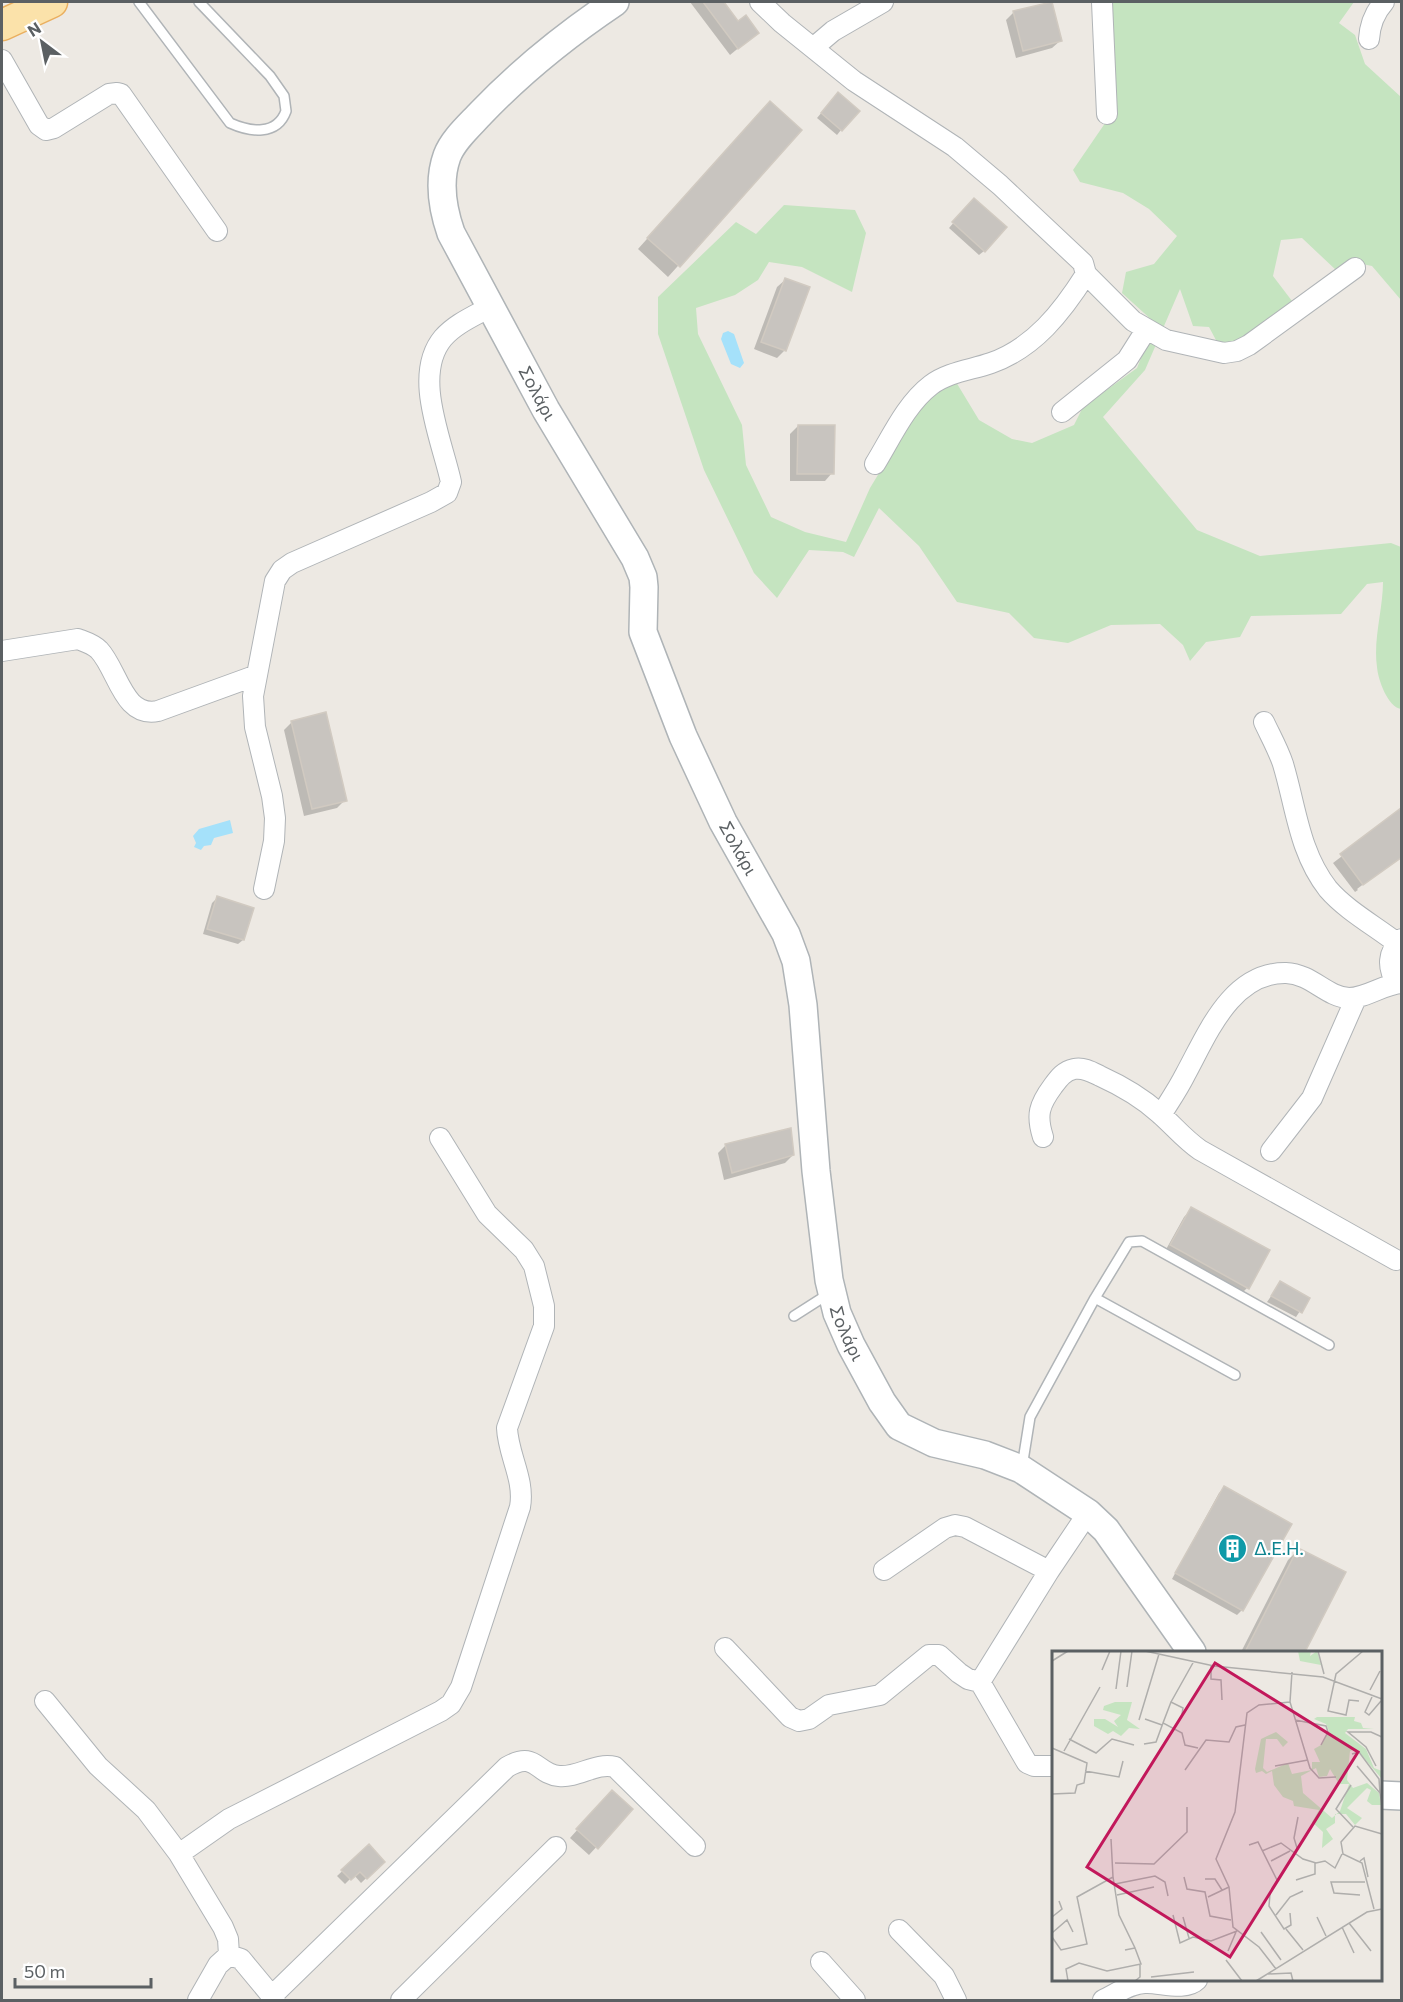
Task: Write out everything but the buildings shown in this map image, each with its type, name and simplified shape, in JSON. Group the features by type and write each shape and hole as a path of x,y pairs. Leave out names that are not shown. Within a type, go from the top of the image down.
{"main road":[{"path":"2,25 52,2"}],"street":[{"name":"Σολάρι","path":"615,2 559,41 517,76 466,129 449,151 446,159 443,194 446,217 455,242 546,410 635,558 643,577 643,632 680,727 710,795 783,927 796,961 802,1005 816,1171 831,1292 837,1313 851,1345 882,1402 900,1426 934,1443 985,1455 1021,1469 1088,1513 1106,1530 1191,1651"},
{"path":"760,2 862,87 943,139 982,169 1083,263 1086,274 1133,321 1166,340 1224,353 1238,351 1250,345 1355,268"},
{"path":"813,48 833,31 883,2"},
{"path":"1102,2 1107,114"},
{"path":"1369,39 1375,13 1384,2"},
{"path":"2,60 39,125 46,130 54,128 109,94 121,94 217,231"},
{"path":"875,464 922,392 945,376 1000,360 1037,337 1063,308 1086,274"},
{"path":"264,889 274,841 275,818 253,710 257,675 275,581 282,570 292,563 447,493 451,482 431,402 430,363 444,336 490,307"},
{"path":"1062,412 1127,360 1146,330"},
{"path":"2,651 78,639 90,643 106,658 132,705 151,712 257,675"},
{"path":"1161,1115 1207,1033 1229,1002 1248,984 1272,974 1286,974 1310,979 1336,996 1356,998 1399,983 1390,973 1388,964 1399,941 1343,902 1325,884 1305,849 1283,764 1264,722"},
{"path":"1271,1151 1312,1098 1356,998"},
{"path":"1044,1137 1038,1116 1045,1098 1062,1075 1078,1068 1089,1070 1131,1091 1200,1150 1396,1260"},
{"path":"179,1854 229,1819 441,1711 451,1704 461,1687 520,1507 521,1487 507,1439 507,1428 544,1326 545,1316 534,1266 524,1250 487,1214 440,1138"},
{"path":"980,1682 1088,1513"},
{"path":"884,1570 945,1528 955,1524 1049,1571"},
{"path":"725,1648 790,1717 799,1721 808,1719 829,1705 880,1695 929,1655 939,1655 968,1679 980,1682 1027,1763 1034,1766 1052,1766"},
{"path":"45,1701 98,1766 146,1810 179,1854 227,1934 229,1955"},
{"path":"229,1955 241,1959 273,1998 499,1775 516,1761 529,1761 560,1776 605,1766 615,1767 695,1846"},
{"path":"1382,1795 1401,1796"},
{"path":"401,2001 556,1847"},
{"path":"899,1930 944,1976 956,2001"},
{"path":"198,2001 218,1965 229,1955"},
{"path":"821,1962 855,2001"},
{"path":"1104,2001 1143,1982 1185,1986 1196,1981"}],"lane":[{"path":"139,2 230,123 245,130 255,131 265,130 278,123 286,111 284,96 270,76 199,2"},
{"path":"1021,1469 1030,1417 1095,1298 1129,1242 1142,1241 1329,1345"},
{"path":"794,1316 831,1292"},
{"path":"1095,1298 1236,1375"}],"green space":[{"path":"1110,2 1354,2 1339,23 1355,35 1365,64 1401,97 1401,300 1372,266 1352,262 1337,271 1302,238 1281,240 1273,276 1292,301 1236,342 1217,342 1209,327 1193,326 1180,289 1145,370 1103,417 1197,530 1260,556 1391,543 1401,547 1401,709 1388,698 1379,679 1377,667 1376,646 1383,582 1367,584 1341,614 1251,616 1240,637 1206,642 1190,661 1183,645 1160,624 1111,625 1068,643 1034,638 1009,613 957,602 919,546 879,508 854,557 843,552 809,550 777,598 754,573 704,470 658,334 658,297 736,222 756,234 784,205 855,210 866,233 852,292 802,267 769,262 758,280 735,295 696,308 698,334 742,425 746,465 771,517 805,532 846,542 870,488 910,422 933,393 956,382 979,420 1012,439 1032,443 1074,425 1083,407 1137,368 1155,323 1122,293 1126,272 1154,264 1177,236 1149,209 1123,193 1080,182 1073,170 1112,113 1115,50"}],"water":[{"path":"728,331 734,334 744,363 740,368 731,364 721,339 723,333"},
{"path":"230,820 233,833 214,838 211,845 204,846 201,850 194,847 196,843 193,836 199,829"}],"place":[{"name":"Δ.Ε.Η.","path":"1233,1549"}]}
